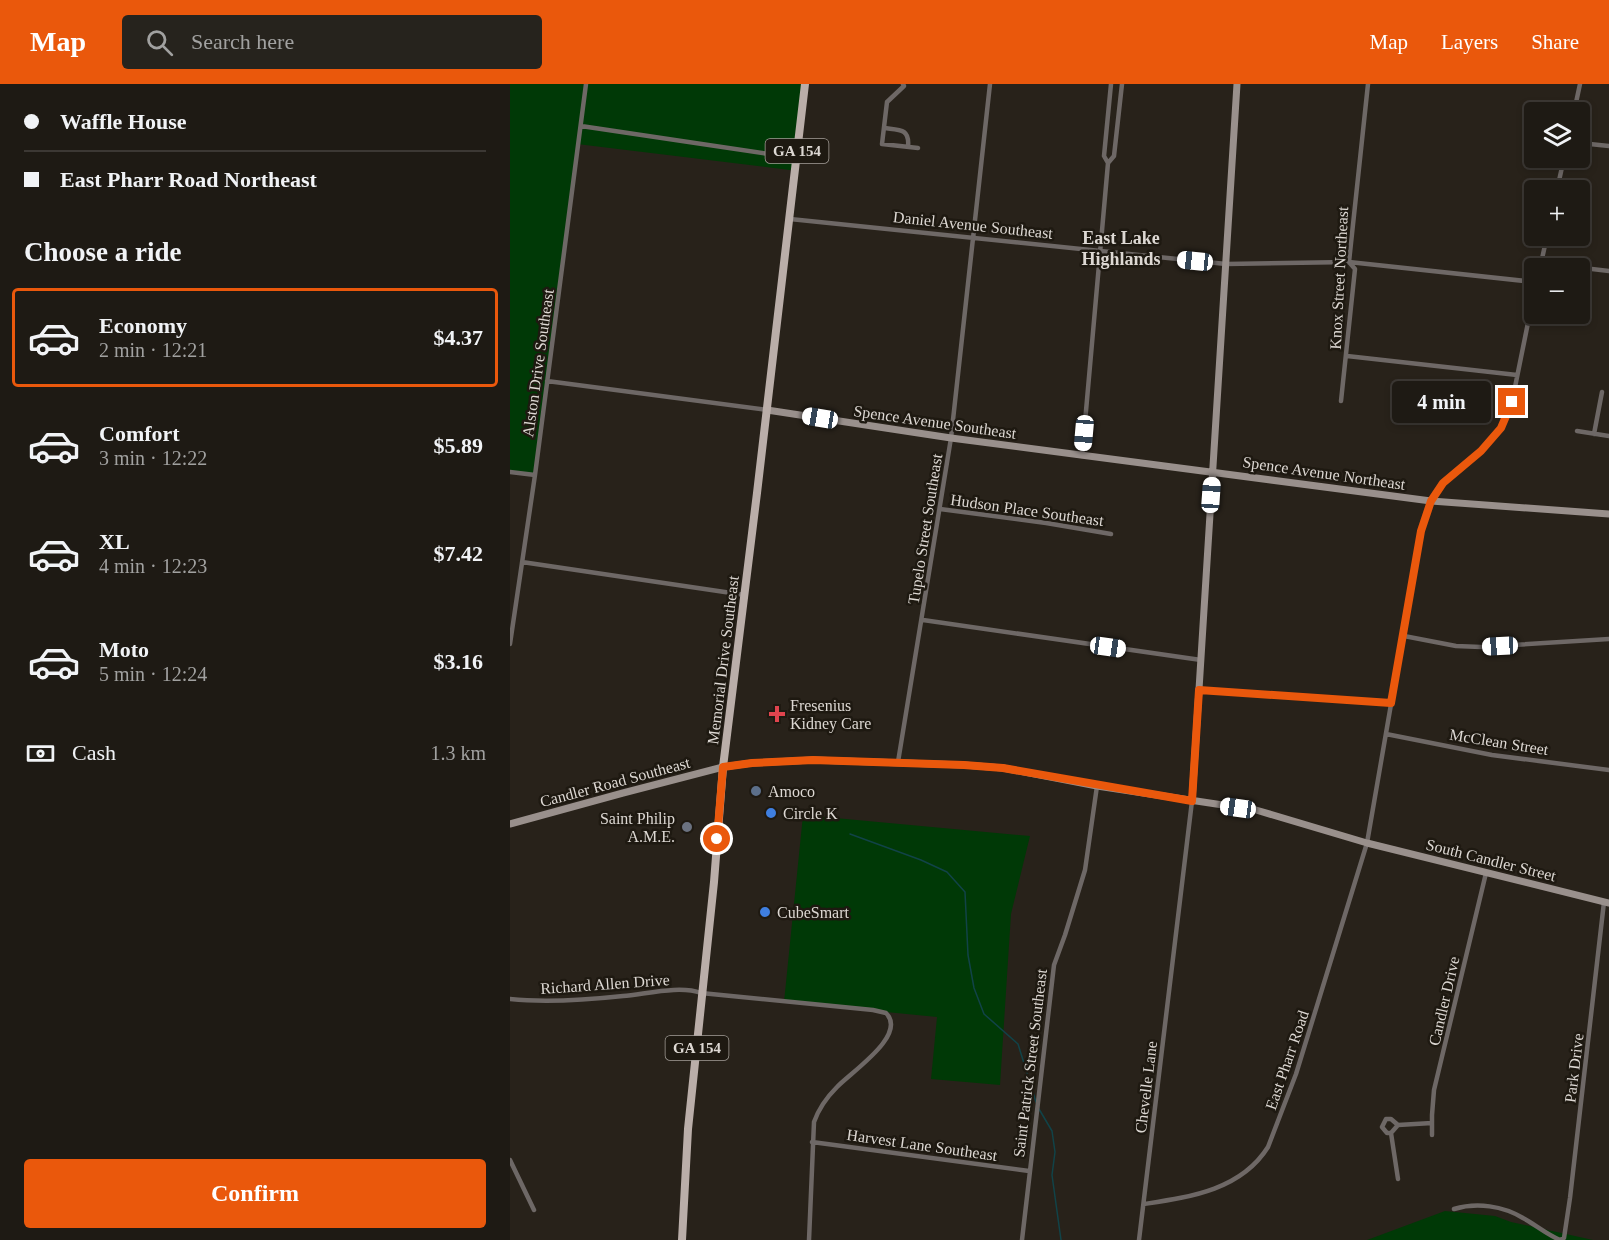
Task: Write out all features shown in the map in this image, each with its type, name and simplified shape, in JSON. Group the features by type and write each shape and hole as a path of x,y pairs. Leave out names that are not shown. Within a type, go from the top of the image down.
{"main road":[{"name":"Memorial Drive Southeast","path":"682,1240 688,1129 714,882 723,767 805,84"}],"street":[{"name":"Alston Drive Southeast","path":"510,641 548,381 586,84"},
{"path":"903,84 904,86 887,102 882,144 918,148"},
{"name":"Tupelo Street Southeast","path":"898,762 951,438 990,84"},
{"path":"1082,456 1108,163 1104,156 1111,84"},
{"path":"1108,163 1114,156 1122,84"},
{"path":"1192,801 1237,84"},
{"name":"Knox Street Northeast","path":"1341,401 1355,269 1349,262 1368,84"},
{"path":"1576,102 1580,84"},
{"path":"581,126 796,158"},
{"path":"884,128 900,130 907,134 908,147"},
{"path":"1590,144 1609,146"},
{"name":"Daniel Avenue Southeast","path":"790,219 1226,264 1349,262 1524,281"},
{"path":"1590,270 1609,271"},
{"name":"East Pharr Road","path":"1144,1204 1217,1189 1231,1182 1262,1157 1272,1136 1296,1074 1367,843 1421,531 1431,501 1443,483 1481,451 1501,428 1512,402 1528,324"},
{"path":"1347,356 1517,375"},
{"name":"Spence Avenue Southeast","path":"548,381 1082,456 1213,471"},
{"path":"1594,434 1602,392"},
{"path":"1577,431 1609,436"},
{"name":"Spence Avenue Northeast","path":"1213,471 1431,501 1609,514"},
{"path":"510,472 535,475"},
{"name":"Hudson Place Southeast","path":"940,509 1111,534"},
{"path":"522,562 745,595"},
{"path":"923,620 1201,660"},
{"path":"1404,636 1456,646 1481,647 1609,639"},
{"path":"1199,690 1391,703"},
{"name":"McClean Street","path":"1386,734 1492,755 1609,770"},
{"name":"Candler Road Southeast","path":"510,824 723,767 813,760 1003,768 1192,801"},
{"name":"Saint Patrick Street Southeast","path":"1022,1240 1054,965 1085,870 1097,786"},
{"name":"South Candler Street","path":"1192,801 1256,810 1367,843 1607,902"},
{"name":"Chevelle Lane","path":"1139,1240 1192,801"},
{"name":"Candler Drive","path":"1432,1135 1434,1090 1486,873"},
{"name":"Park Drive","path":"1561,1239 1607,902"},
{"name":"Richard Allen Drive","path":"510,999 533,1001 687,989 702,993 886,1013 892,1023 889,1034 880,1047 823,1103 814,1122 812,1142"},
{"path":"1391,1133 1382,1127 1386,1119 1391,1119 1398,1125 1432,1123"},
{"path":"1398,1125 1391,1133 1398,1179"},
{"path":"809,1240 812,1142"},
{"name":"Harvest Lane Southeast","path":"812,1142 1029,1171"},
{"path":"510,1160 534,1210"},
{"path":"1454,1209 1468,1205 1490,1206 1516,1214 1545,1234 1561,1239"}],"green space":[{"path":"510,84 808,84 798,171 577,144 533,476 510,473"},
{"path":"803,815 1030,836 1011,914 1000,1085 931,1079 937,1017 784,1002"},
{"path":"1445,1211 1495,1216 1511,1222 1593,1240 1367,1240"}],"waterway":[{"path":"850,834 947,872 965,892 968,955 974,988 984,1014 1018,1044 1036,1102"},
{"path":"1039,1109 1052,1131 1055,1152 1052,1175 1061,1240"}],"place":[{"name":"Fresenius Kidney Care","path":"777,714"},
{"name":"Amoco","path":"756,791"},
{"name":"Circle K","path":"771,813"},
{"name":"Saint Philip A.M.E.","path":"687,827"},
{"name":"CubeSmart","path":"765,912"}],"district":[{"name":"East Lake Highlands","path":"1121,248"}],"route":[{"path":"717,839 723,767 813,760 964,765 1003,768 1192,801 1199,690 1391,703 1426,512 1443,483 1481,451 1501,428 1512,402"}]}
